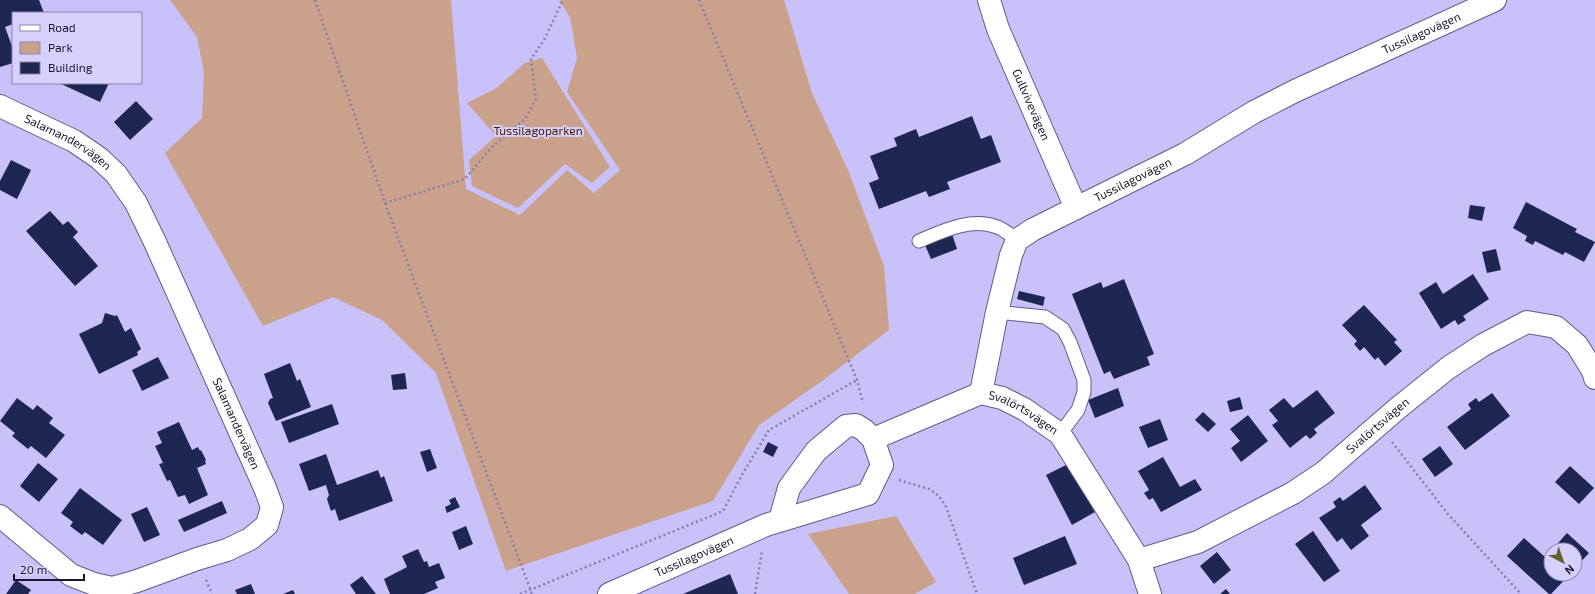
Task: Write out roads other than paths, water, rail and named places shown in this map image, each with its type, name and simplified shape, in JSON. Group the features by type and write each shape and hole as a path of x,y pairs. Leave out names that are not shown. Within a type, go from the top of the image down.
{"street":[{"name":"Gullvivevägen","path":"989,0 998,29 1076,208"},
{"name":"Tussilagovägen","path":"1018,240 1032,230 1185,154 1238,121 1288,95 1495,0"},
{"name":"Salamandervägen","path":"0,106 74,141 99,158 116,174 136,203 185,307 272,507 267,525 250,539 227,550 197,559 144,579 112,588 94,584 71,575 0,516"},
{"path":"773,523 789,488 816,451 846,426 856,425 864,430 873,439 981,393 997,312 1011,255 1018,240"},
{"name":"Svalörtsvägen","path":"1139,560 1198,542 1293,493 1324,473 1398,408 1448,368 1483,345 1527,322 1556,327 1577,345 1593,371 1595,378"},
{"name":"Svalörtsvägen","path":"981,393 1002,398 1024,409 1060,434 1139,560 1150,594"},
{"name":"Tussilagovägen","path":"609,594 773,523 868,494 882,465 873,439"}],"lane":[{"path":"919,241 959,225 982,224 997,227 1018,240"},
{"path":"997,312 1045,317 1062,329 1070,342 1084,380 1084,392 1078,410 1060,434"}],"park label":[{"name":"Tussilagoparken","path":"538,131"}]}
